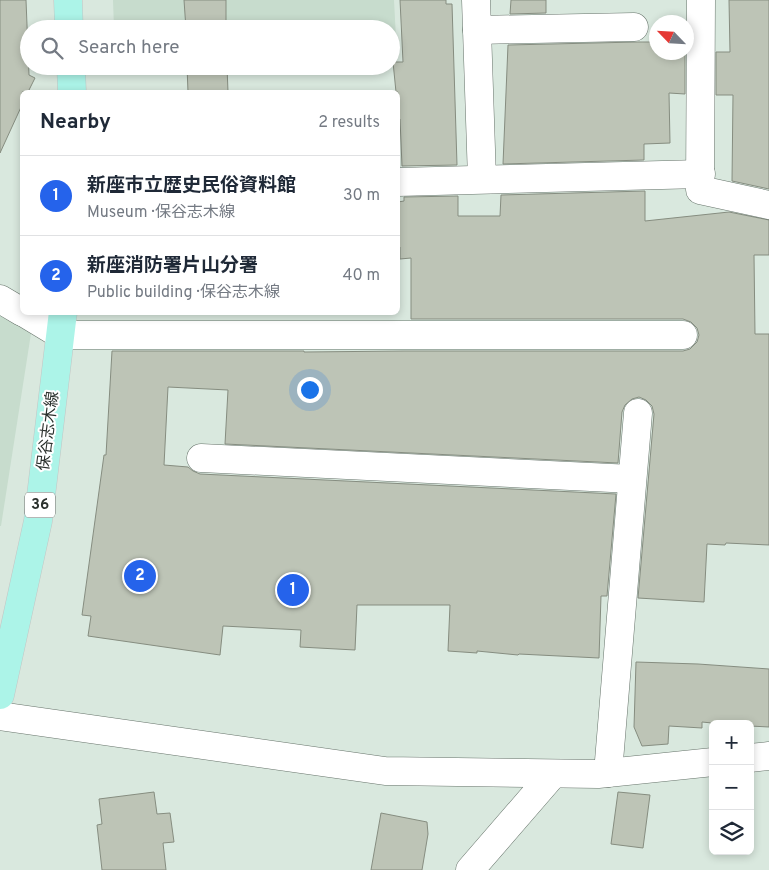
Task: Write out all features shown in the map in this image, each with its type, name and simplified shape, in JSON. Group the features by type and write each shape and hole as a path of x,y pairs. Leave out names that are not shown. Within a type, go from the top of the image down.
{"main road":[{"path":"68,0 69,20"},
{"path":"71,75 72,90"},
{"name":"保谷志木線","path":"0,695 38,521 62,324"}],"street":[{"path":"476,0 482,180"},
{"path":"702,0 700,190 769,205"},
{"path":"477,30 634,27"},
{"path":"400,182 701,174"},
{"path":"0,299 20,310"},
{"path":"33,315 62,324 683,335"},
{"path":"608,773 638,413"},
{"path":"201,458 632,479"},
{"path":"0,716 385,770 553,774 608,773 709,762"},
{"path":"754,758 769,756"},
{"path":"470,870 553,774"}],"shaded area":[{"path":"113,0 394,0 395,20 114,20"},
{"path":"0,309 32,327 1,526 0,526"}],"building":[{"path":"0,0 26,0 27,20 20,20 20,75 29,75 35,78 29,90 20,90 20,109 0,153"},
{"path":"184,0 226,0 226,20 185,20"},
{"path":"400,0 446,0 446,4 452,4 457,165 402,166 400,90 396,90 394,75 400,75 400,62 403,62"},
{"path":"511,0 546,0 546,13 510,14"},
{"path":"729,0 769,0 769,189 732,181 733,95 716,95 716,52 730,52"},
{"path":"649,42 649,60 685,60 685,94 669,93 670,143 644,144 644,160 503,164 508,45"},
{"path":"187,75 227,75 228,90 188,90"},
{"path":"645,191 645,221 729,212 769,220 769,255 754,255 755,334 769,334 769,545 707,544 704,602 638,598 654,414 652,406 646,400 639,397 632,399 625,405 622,412 618,463 225,444 228,390 168,387 164,465 188,467 200,474 616,494 607,596 601,596 599,658 448,651 450,605 357,605 355,650 300,647 301,630 223,626 220,655 88,636 91,616 82,615 104,455 106,455 112,351 683,351 690,349 697,342 699,335 697,328 691,322 683,319 411,319 411,258 400,259 400,202 404,201 404,197 458,196 458,216 500,216 501,195"},
{"path":"636,662 769,669 769,727 754,726 754,720 709,720 709,723 702,722 702,728 669,726 668,744 642,746 634,727"},
{"path":"154,792 157,814 170,813 174,842 163,843 166,870 102,870 97,825 102,824 99,799"},
{"path":"618,792 650,795 643,848 611,844"},
{"path":"381,813 427,822 428,834 422,870 371,870"}],"place":[{"name":"新座消防署片山分署","path":"140,576"},
{"name":"新座市立歴史民俗資料館","path":"293,590"}]}
